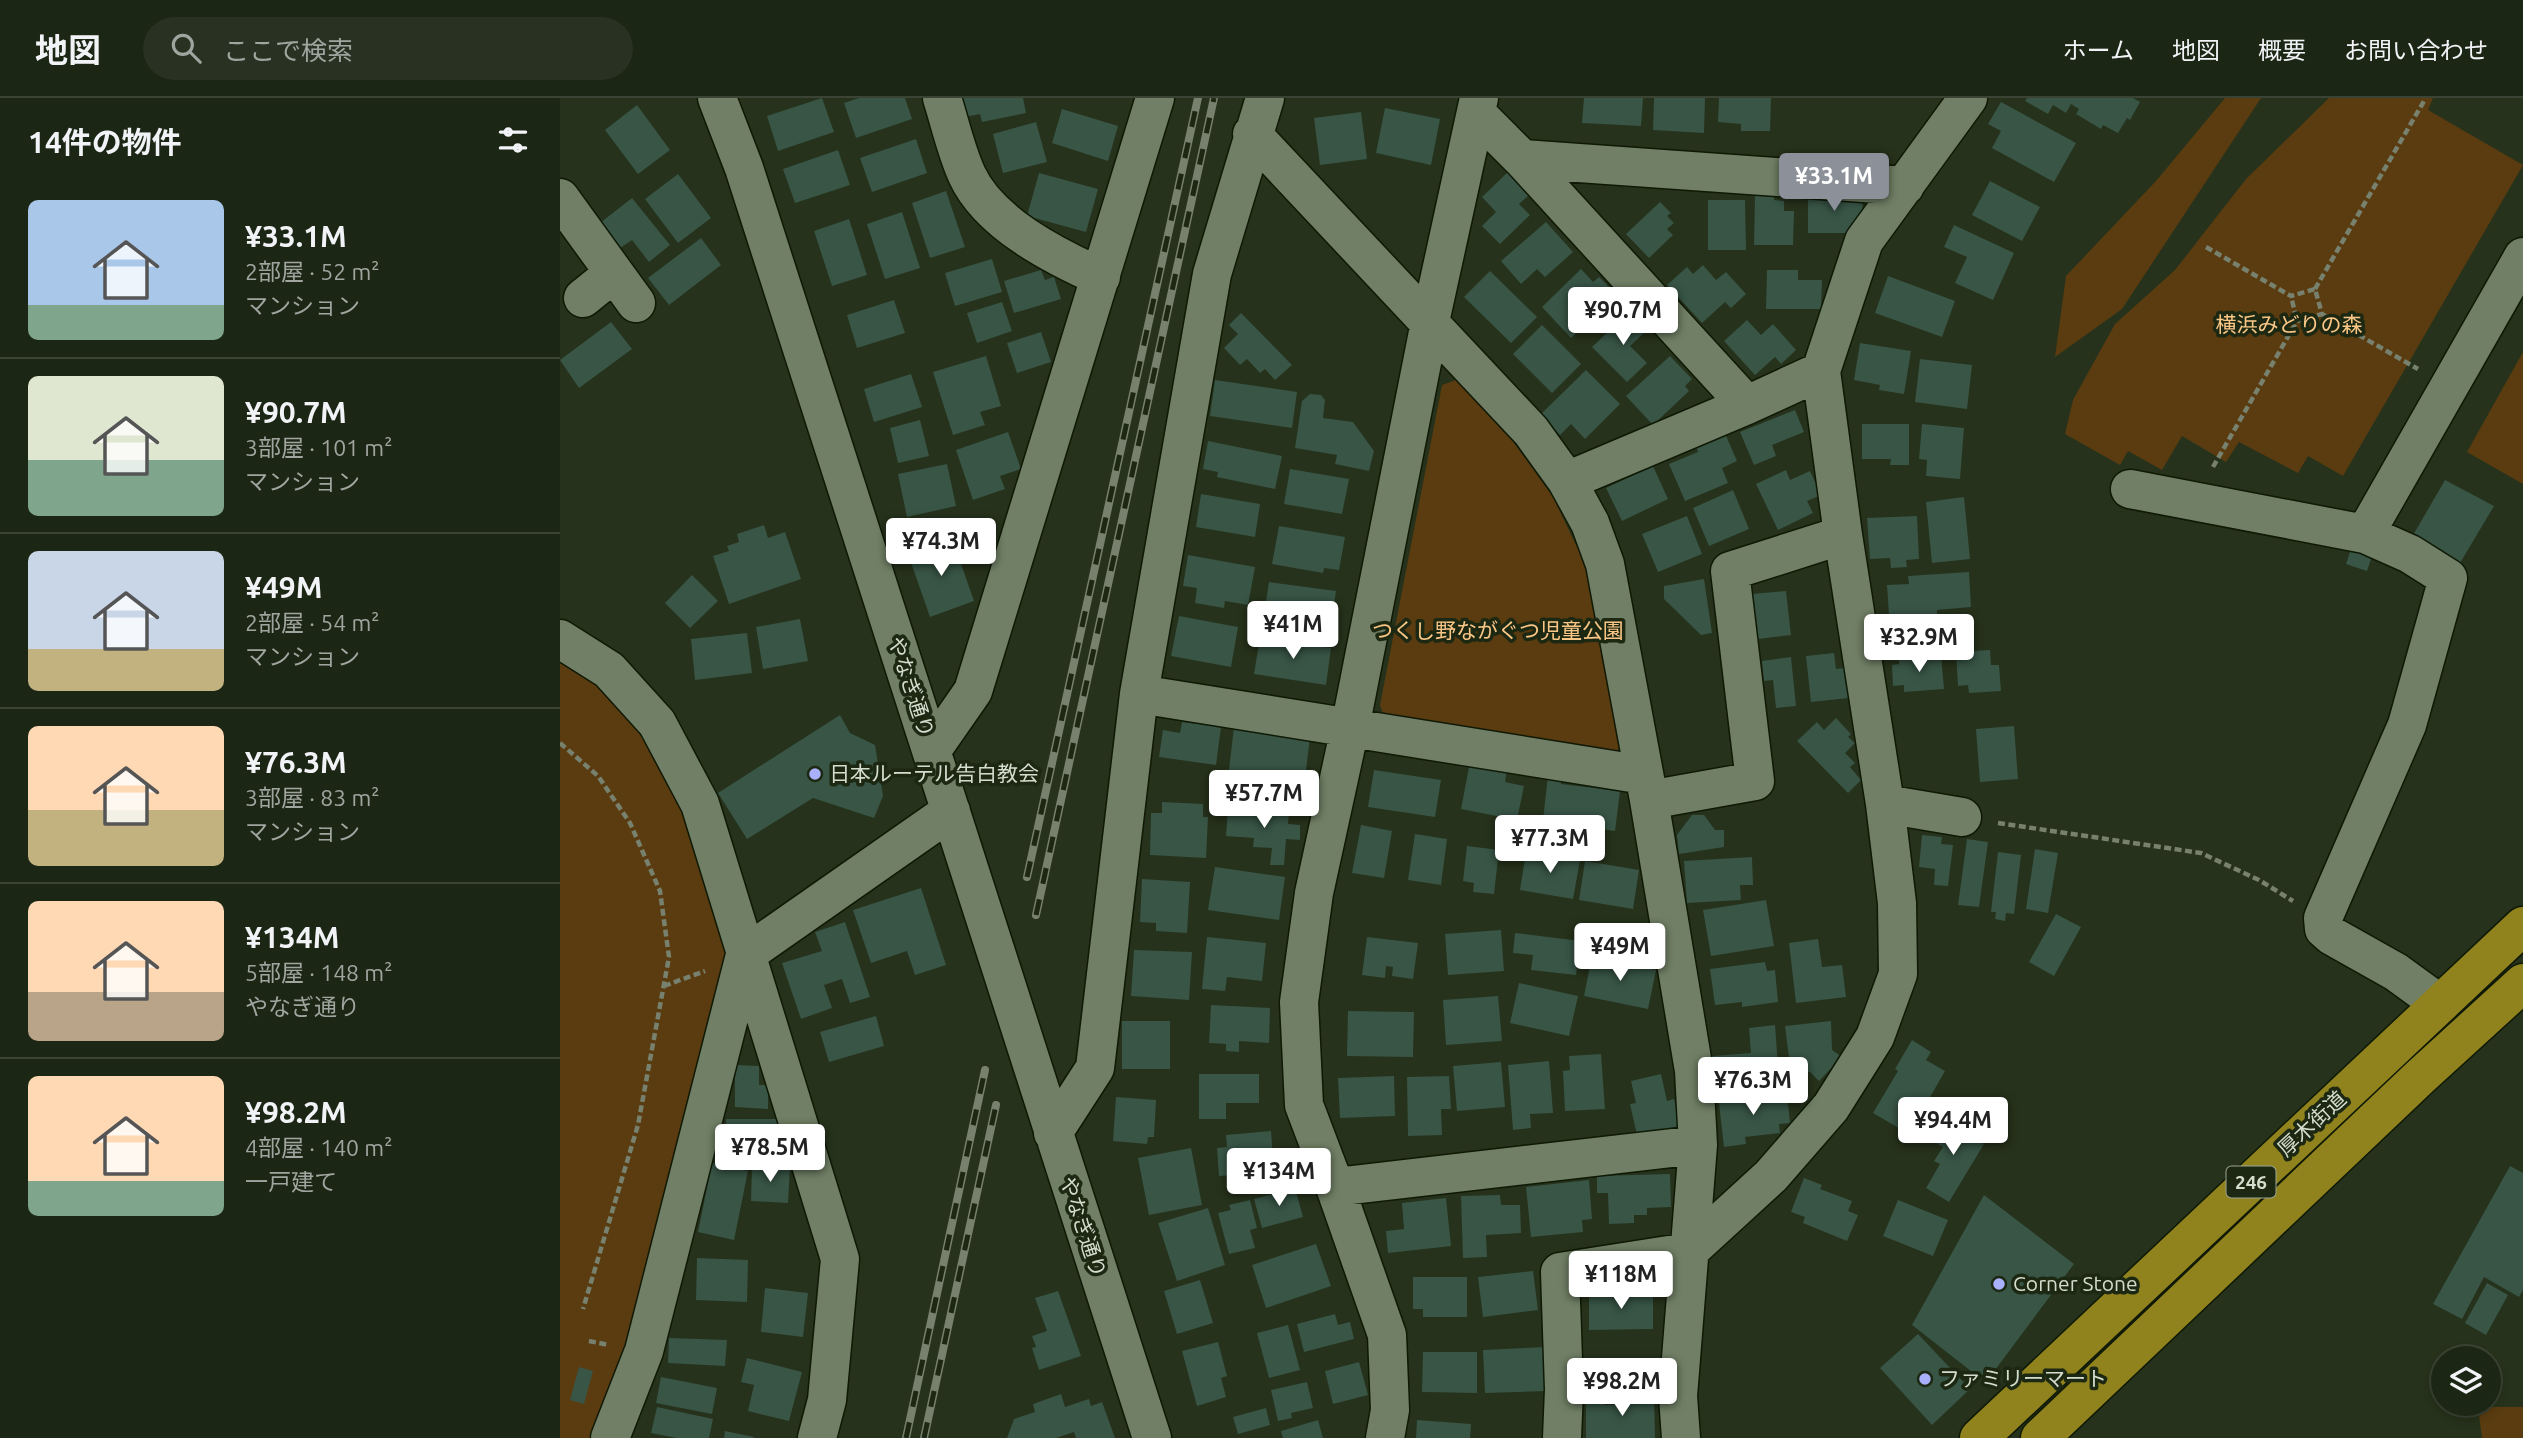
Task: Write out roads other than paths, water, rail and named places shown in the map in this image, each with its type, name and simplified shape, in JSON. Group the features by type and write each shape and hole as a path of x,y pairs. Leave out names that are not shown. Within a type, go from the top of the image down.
{"highway":[{"name":"厚木街道","path":"1979,1438 2523,926"},
{"name":"厚木街道","path":"2040,1438 2390,1105 2523,983"}],"street":[{"name":"やなぎ通り","path":"717,98 744,168 1152,1438"},
{"path":"942,98 967,174 979,196 999,218 1065,261 1101,277"},
{"path":"932,750 974,691 1155,98"},
{"path":"1053,1133 1096,1068 1139,694 1212,274 1265,98"},
{"path":"1562,1438 1564,1389 1560,1272 1688,1252 1780,1166 1831,1107 1875,1037 1898,974 1897,903 1885,804 1843,536 1821,371 1864,241 1968,98"},
{"path":"1477,106 1522,159 1747,405"},
{"path":"1385,1438 1390,1410 1387,1335 1304,1105 1299,1002 1314,893 1350,728 1430,322 1477,106"},
{"path":"1252,134 1531,431 1567,481 1590,523 1605,565 1695,1071 1698,1145 1678,1396 1681,1438"},
{"path":"1522,159 1906,186"},
{"path":"560,198 636,303"},
{"path":"2365,534 2523,257"},
{"path":"583,298 614,273"},
{"path":"1567,481 1821,371"},
{"path":"2130,489 2365,534 2410,554 2448,578 2407,725 2323,918 2324,929 2332,936 2396,972 2440,1004"},
{"path":"1139,694 1350,728 1646,788 1755,781 1730,571 1843,536"},
{"path":"560,639 609,670 657,723 700,804 840,1259 827,1400 817,1438"},
{"path":"1885,804 1962,817"},
{"path":"610,1438 644,1351 745,955 951,811"},
{"path":"1335,1187 1698,1145"}],"railway":[{"path":"1027,877 1198,98"},
{"path":"1036,915 1214,98"},
{"path":"906,1438 985,1070"},
{"path":"924,1438 996,1105"}],"place":[{"name":"日本ルーテル告白教会","path":"815,774"},
{"name":"Corner Stone","path":"1999,1284"},
{"name":"ファミリーマート","path":"1925,1379"}],"park label":[{"name":"横浜みどりの森","path":"2289,325"},
{"name":"つくし野ながぐつ児童公園","path":"1498,631"}]}
